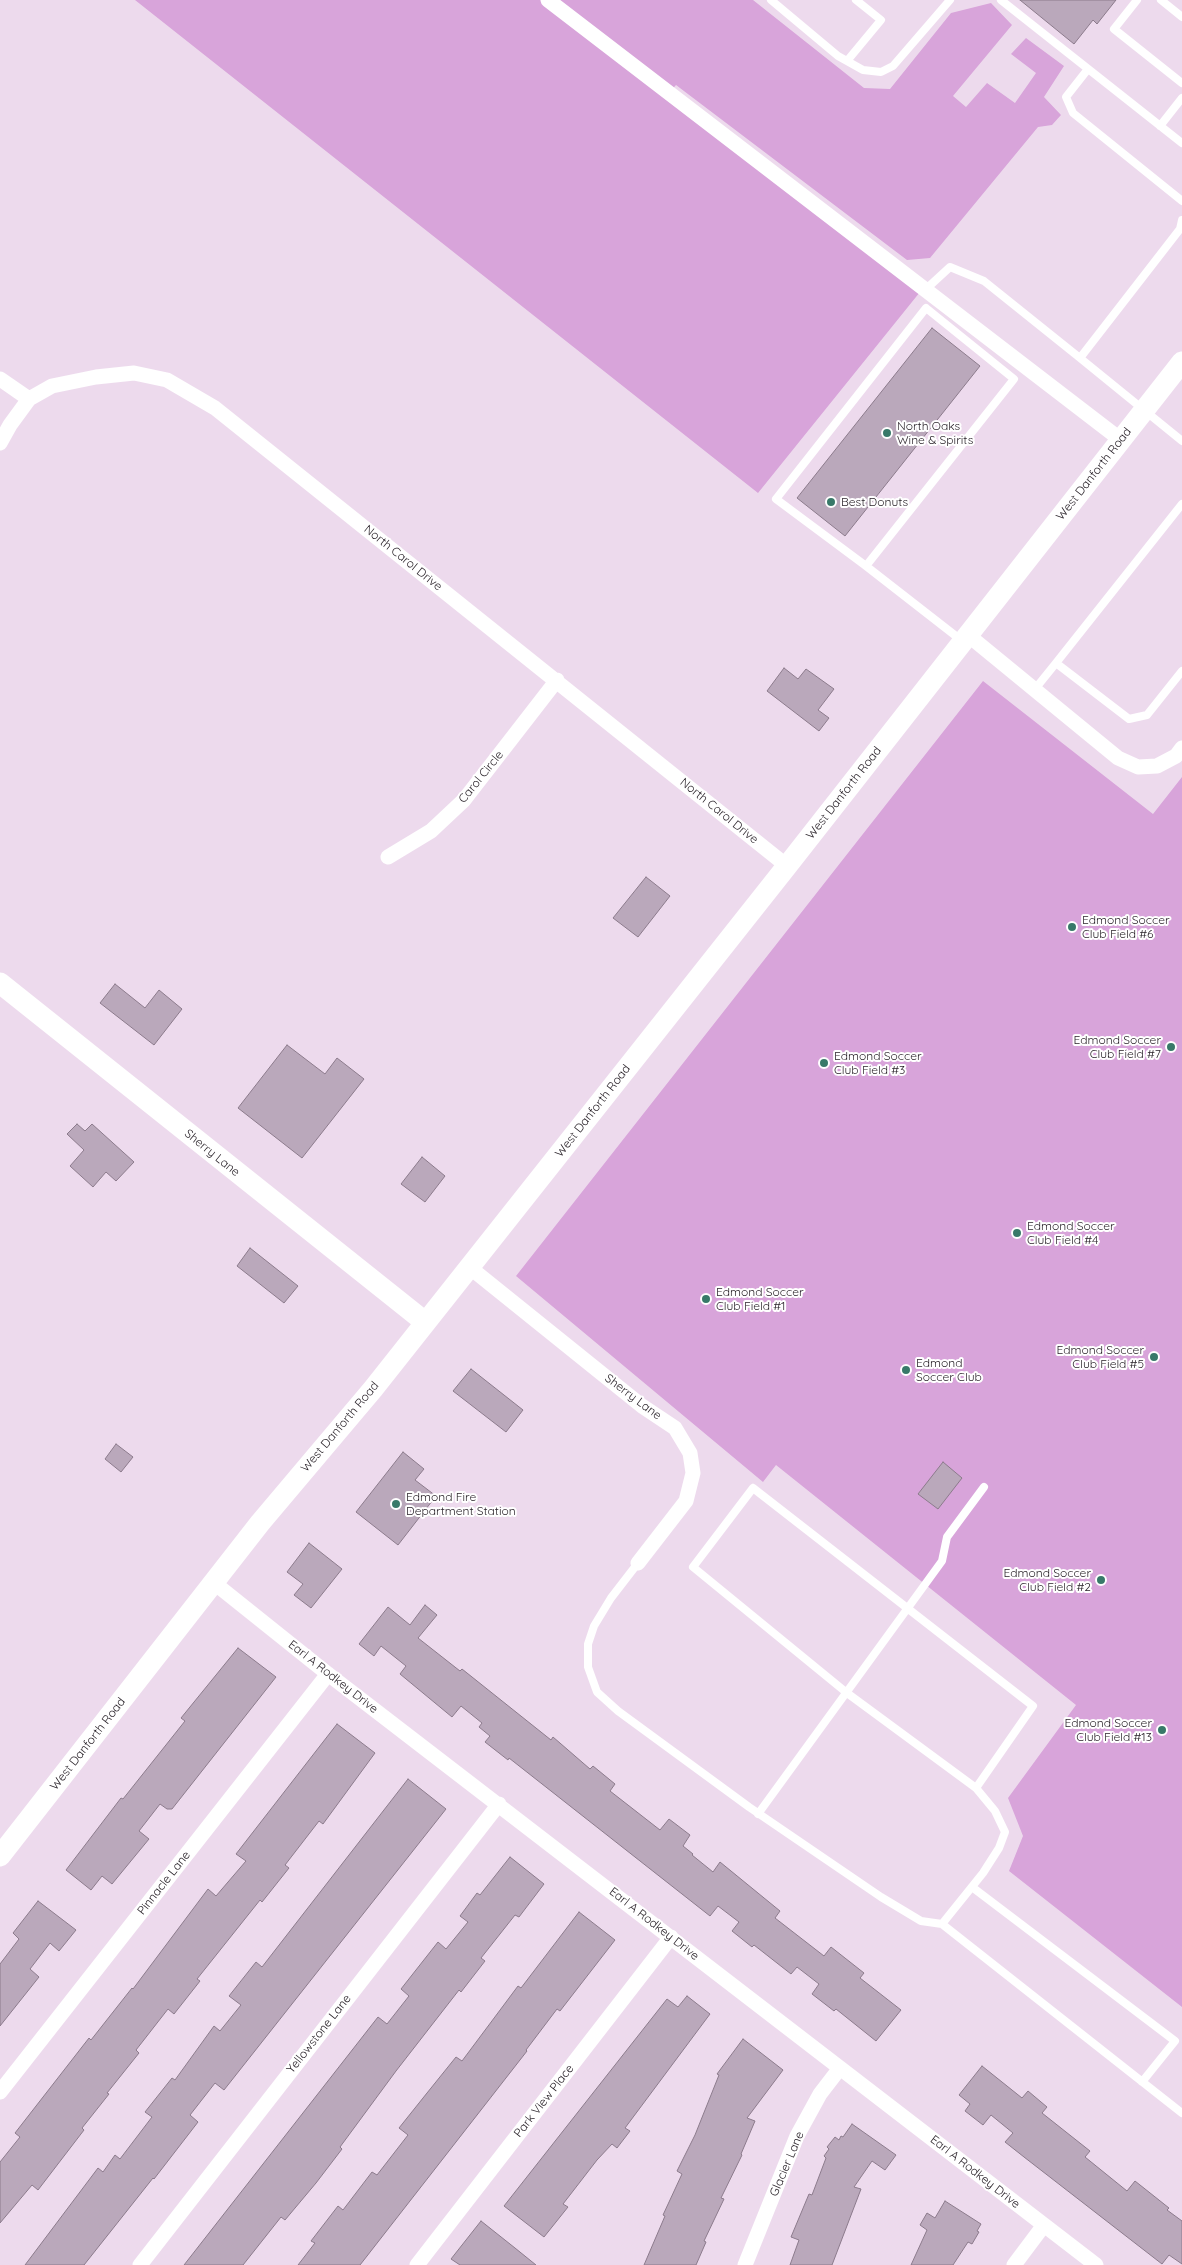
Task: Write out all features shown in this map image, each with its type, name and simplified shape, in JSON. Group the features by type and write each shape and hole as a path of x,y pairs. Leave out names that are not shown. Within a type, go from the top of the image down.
{"main road":[{"name":"West Danforth Road","path":"0,1856 213,1582 373,1389 468,1266 787,866 1182,362"},
{"name":"Sherry Lane","path":"0,983 424,1322"}],"street":[{"path":"548,0 1121,440"},
{"name":"North Carol Drive","path":"0,443 10,425 29,399 52,386 96,376 134,373 167,380 215,408 787,866"},
{"path":"0,379 29,399"},
{"path":"965,638 1035,689 1118,758 1138,767 1157,766 1176,756 1182,748"},
{"name":"Carol Circle","path":"388,857 431,832 464,800 557,680"},
{"name":"Sherry Lane","path":"468,1266 642,1406 675,1428 690,1453 693,1473 686,1501 638,1564"},
{"name":"Earl A Rodkey Drive","path":"213,1582 328,1674 1096,2265"},
{"name":"Pinnacle Lane","path":"0,2092 328,1674"},
{"name":"Yellowstone Lane","path":"140,2265 499,1804"},
{"name":"Park View Place","path":"417,2265 671,1937"},
{"name":"Glacier Lane","path":"745,2265 797,2136 820,2094 840,2068"},
{"path":"1014,2265 1044,2226"}],"lane":[{"path":"771,0 838,56 864,70 881,72 893,66 950,0"},
{"path":"847,61 881,20 856,0"},
{"path":"1002,0 1182,143"},
{"path":"1137,0 1114,29 1182,83"},
{"path":"1161,0 1182,17"},
{"path":"1088,69 1066,98 1073,113 1182,202"},
{"path":"1160,126 1182,98"},
{"path":"1080,358 1180,229 1182,220"},
{"path":"926,290 950,267 984,281 1182,441"},
{"path":"866,566 1014,379 926,308 776,499 866,566 965,638"},
{"path":"1035,689 1182,504"},
{"path":"1056,662 1129,719 1146,715 1182,670"},
{"path":"758,1814 942,1560 947,1537 984,1487"},
{"path":"942,1924 1000,1848 1004,1832 995,1811 976,1788 847,1693 692,1567 753,1488 1033,1706 976,1788"},
{"path":"638,1564 611,1598 594,1626 588,1644 588,1667 597,1692 618,1711 758,1814 881,1898 921,1921 942,1924 1182,2114"},
{"path":"972,1887 1175,2041 1142,2082"}],"shaded area":[{"path":"135,0 753,0 864,88 890,89 951,13 991,3 1012,25 953,96 966,107 987,83 1015,103 1036,73 1011,54 1026,38 1064,66 1044,97 1061,115 1052,125 1038,127 930,258 907,260 676,85 667,95 920,292 758,493"},
{"name":"Edmond Soccer Club","path":"983,681 1153,814 1182,777 1182,2007 1009,1871 1023,1836 1008,1798 1076,1705 776,1465 763,1482 516,1276"}],"building":[{"path":"1020,0 1116,0 1097,24 1093,20 1074,44"},
{"path":"932,328 980,366 845,536 797,498"},
{"path":"784,668 798,679 806,669 834,689 818,710 829,718 819,731 767,691"},
{"path":"646,877 670,896 638,937 613,918"},
{"path":"115,984 145,1008 159,990 182,1009 154,1045 100,1003"},
{"path":"287,1045 325,1074 337,1058 364,1079 302,1158 238,1108"},
{"path":"77,1124 85,1131 92,1124 134,1162 116,1181 106,1172 93,1187 70,1166 84,1150 67,1134"},
{"path":"422,1157 445,1176 425,1202 401,1184"},
{"path":"250,1248 298,1286 284,1303 237,1266"},
{"path":"471,1369 523,1410 506,1432 453,1391"},
{"path":"116,1444 133,1457 121,1472 105,1459"},
{"name":"Edmond Fire Department Station","path":"403,1452 424,1469 415,1480 436,1496 398,1545 356,1512"},
{"path":"943,1462 962,1478 938,1509 918,1494"},
{"path":"309,1543 342,1569 311,1608 294,1595 303,1584 287,1572"},
{"path":"425,1605 437,1615 418,1638 460,1671 462,1669 551,1740 553,1737 590,1769 593,1766 615,1784 610,1791 660,1830 669,1819 690,1835 683,1846 692,1855 713,1872 720,1862 780,1911 775,1918 824,1956 831,1947 864,1973 860,1978 901,2010 876,2041 836,2009 834,2011 812,1994 819,1984 797,1967 791,1974 754,1945 752,1947 732,1931 739,1922 718,1906 710,1916 509,1758 508,1760 485,1742 490,1736 479,1727 482,1723 461,1706 452,1717 400,1674 406,1666 381,1646 374,1656 359,1644 388,1607 410,1625"},
{"path":"238,1648 276,1677 172,1809 167,1809 160,1804 139,1831 149,1839 112,1884 102,1876 91,1890 66,1870 121,1798 123,1799 185,1721 181,1718"},
{"path":"337,1724 375,1753 323,1824 319,1821 285,1865 289,1868 262,1902 260,1900 197,1979 200,1981 174,2014 168,2009 136,2050 139,2053 107,2093 109,2094 82,2128 84,2130 38,2190 32,2185 0,2223 0,2162 20,2137 15,2133 89,2038 91,2040 133,1989 208,1889 216,1896 246,1861 236,1854"},
{"path":"408,1779 446,1809 224,2090 215,2083 190,2115 198,2122 84,2265 25,2265 98,2168 103,2172 115,2155 120,2159 152,2117 145,2112 172,2078 175,2080 214,2026 220,2031 241,2005 229,1996 256,1962 262,1967"},
{"path":"510,1857 544,1884 519,1917 515,1915 481,1958 485,1961 461,1992 459,1990 396,2071 316,2183 285,2220 281,2217 243,2265 184,2265 378,2017 387,2024 409,1996 401,1989 438,1942 446,1949 468,1922 460,1916 477,1893 480,1895"},
{"path":"38,1901 76,1930 59,1951 50,1943 30,1969 39,1977 0,2026 0,1964 19,1939 13,1933"},
{"path":"579,1912 615,1940 560,2011 557,2009 527,2051 360,2265 298,2265 315,2243 311,2241 338,2206 343,2210 372,2172 377,2175 408,2135 399,2128 456,2057 462,2061 518,1986 521,1988"},
{"path":"687,1996 710,2014 625,2128 630,2131 617,2148 612,2144 597,2160 563,2204 568,2207 544,2237 504,2206 667,1999 678,2007"},
{"path":"743,2039 783,2070 747,2118 755,2121 742,2155 721,2198 724,2199 704,2241 706,2242 696,2265 644,2265 665,2216 663,2215 682,2174 677,2171 695,2135 719,2075 717,2074"},
{"path":"982,2066 1022,2098 1028,2091 1047,2107 1042,2113 1090,2151 1085,2157 1127,2191 1135,2181 1169,2208 1167,2210 1182,2221 1182,2264 1169,2255 1162,2264 1024,2157 1005,2142 1013,2133 991,2115 983,2125 965,2111 970,2104 959,2095"},
{"path":"852,2124 896,2155 885,2170 872,2161 854,2187 861,2189 832,2265 790,2265 799,2240 791,2237 809,2194 812,2195 826,2158 824,2156 829,2149 827,2147 835,2137 839,2140 841,2136 843,2137"},
{"path":"945,2201 981,2224 977,2231 979,2232 972,2244 968,2242 953,2265 911,2265 927,2230 920,2225 927,2213 935,2218"},
{"path":"481,2221 536,2265 460,2265 451,2259"}],"place":[{"name":"North Oaks Wine & Spirits","path":"887,433"},
{"name":"Best Donuts","path":"831,502"},
{"name":"Edmond Soccer Club Field #6","path":"1072,927"},
{"name":"Edmond Soccer Club Field #7","path":"1171,1047"},
{"name":"Edmond Soccer Club Field #3","path":"824,1063"},
{"name":"Edmond Soccer Club Field #4","path":"1017,1233"},
{"name":"Edmond Soccer Club Field #1","path":"706,1299"},
{"name":"Edmond Soccer Club Field #5","path":"1154,1357"},
{"name":"Edmond Soccer Club","path":"906,1370"},
{"name":"Edmond Fire Department Station","path":"396,1504"},
{"name":"Edmond Soccer Club Field #2","path":"1101,1580"},
{"name":"Edmond Soccer Club Field #13","path":"1162,1730"}]}
